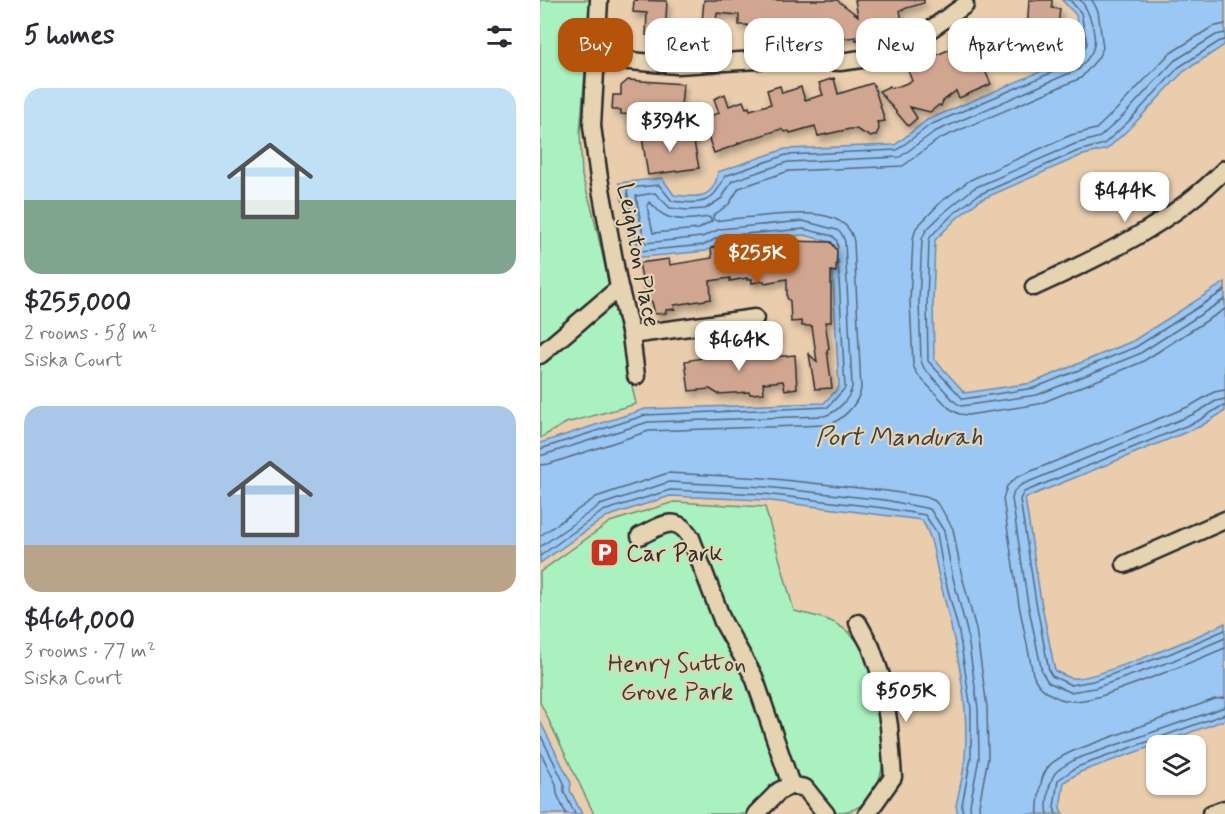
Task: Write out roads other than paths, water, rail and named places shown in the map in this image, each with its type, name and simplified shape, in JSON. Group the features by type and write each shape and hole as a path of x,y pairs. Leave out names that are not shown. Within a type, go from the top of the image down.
{"street":[{"name":"Leighton Place","path":"597,18 599,0"},
{"path":"633,61 677,65 772,59 840,62 883,56 921,36 965,5"},
{"name":"Leighton Place","path":"594,72 592,126 599,178 619,288 631,335 636,376"},
{"path":"1034,287 1098,258 1164,221 1225,169"},
{"path":"540,355 619,288"},
{"path":"631,335 755,318"},
{"path":"1125,564 1225,520"},
{"path":"640,536 670,523 679,524 685,528 691,538 723,622 754,677 791,785"},
{"path":"858,622 871,647 881,676 889,726 892,777 867,814"},
{"path":"756,814 779,791 791,785 805,788 826,814"},
{"path":"1211,814 1225,809"}],"water":[{"name":"Port Mandurah","path":"1062,0 1225,0 1225,42 1223,46 1183,72 1107,149 1080,156 980,200 935,240 934,359 965,393 1032,383 1133,341 1225,282 1225,411 1201,426 1025,498 1041,601 1055,671 1072,678 1101,673 1225,623 1225,720 1183,735 1146,735 1146,748 1080,772 1064,782 1060,808 1063,814 958,814 956,806 963,775 966,735 963,690 933,549 922,520 763,500 670,496 606,517 540,563 540,443 645,409 824,403 839,387 831,242 804,235 722,242 706,251 633,258 619,183 662,178 674,195 697,196 709,192 716,181 718,172 785,149 895,145 927,120 1040,72 1085,72 1085,18 1077,18"},
{"path":"540,721 571,783 570,790 582,814 540,814"}],"place":[{"name":"Car Park","path":"605,553"}],"park label":[{"name":"Henry Sutton Grove Park","path":"677,677"}]}
